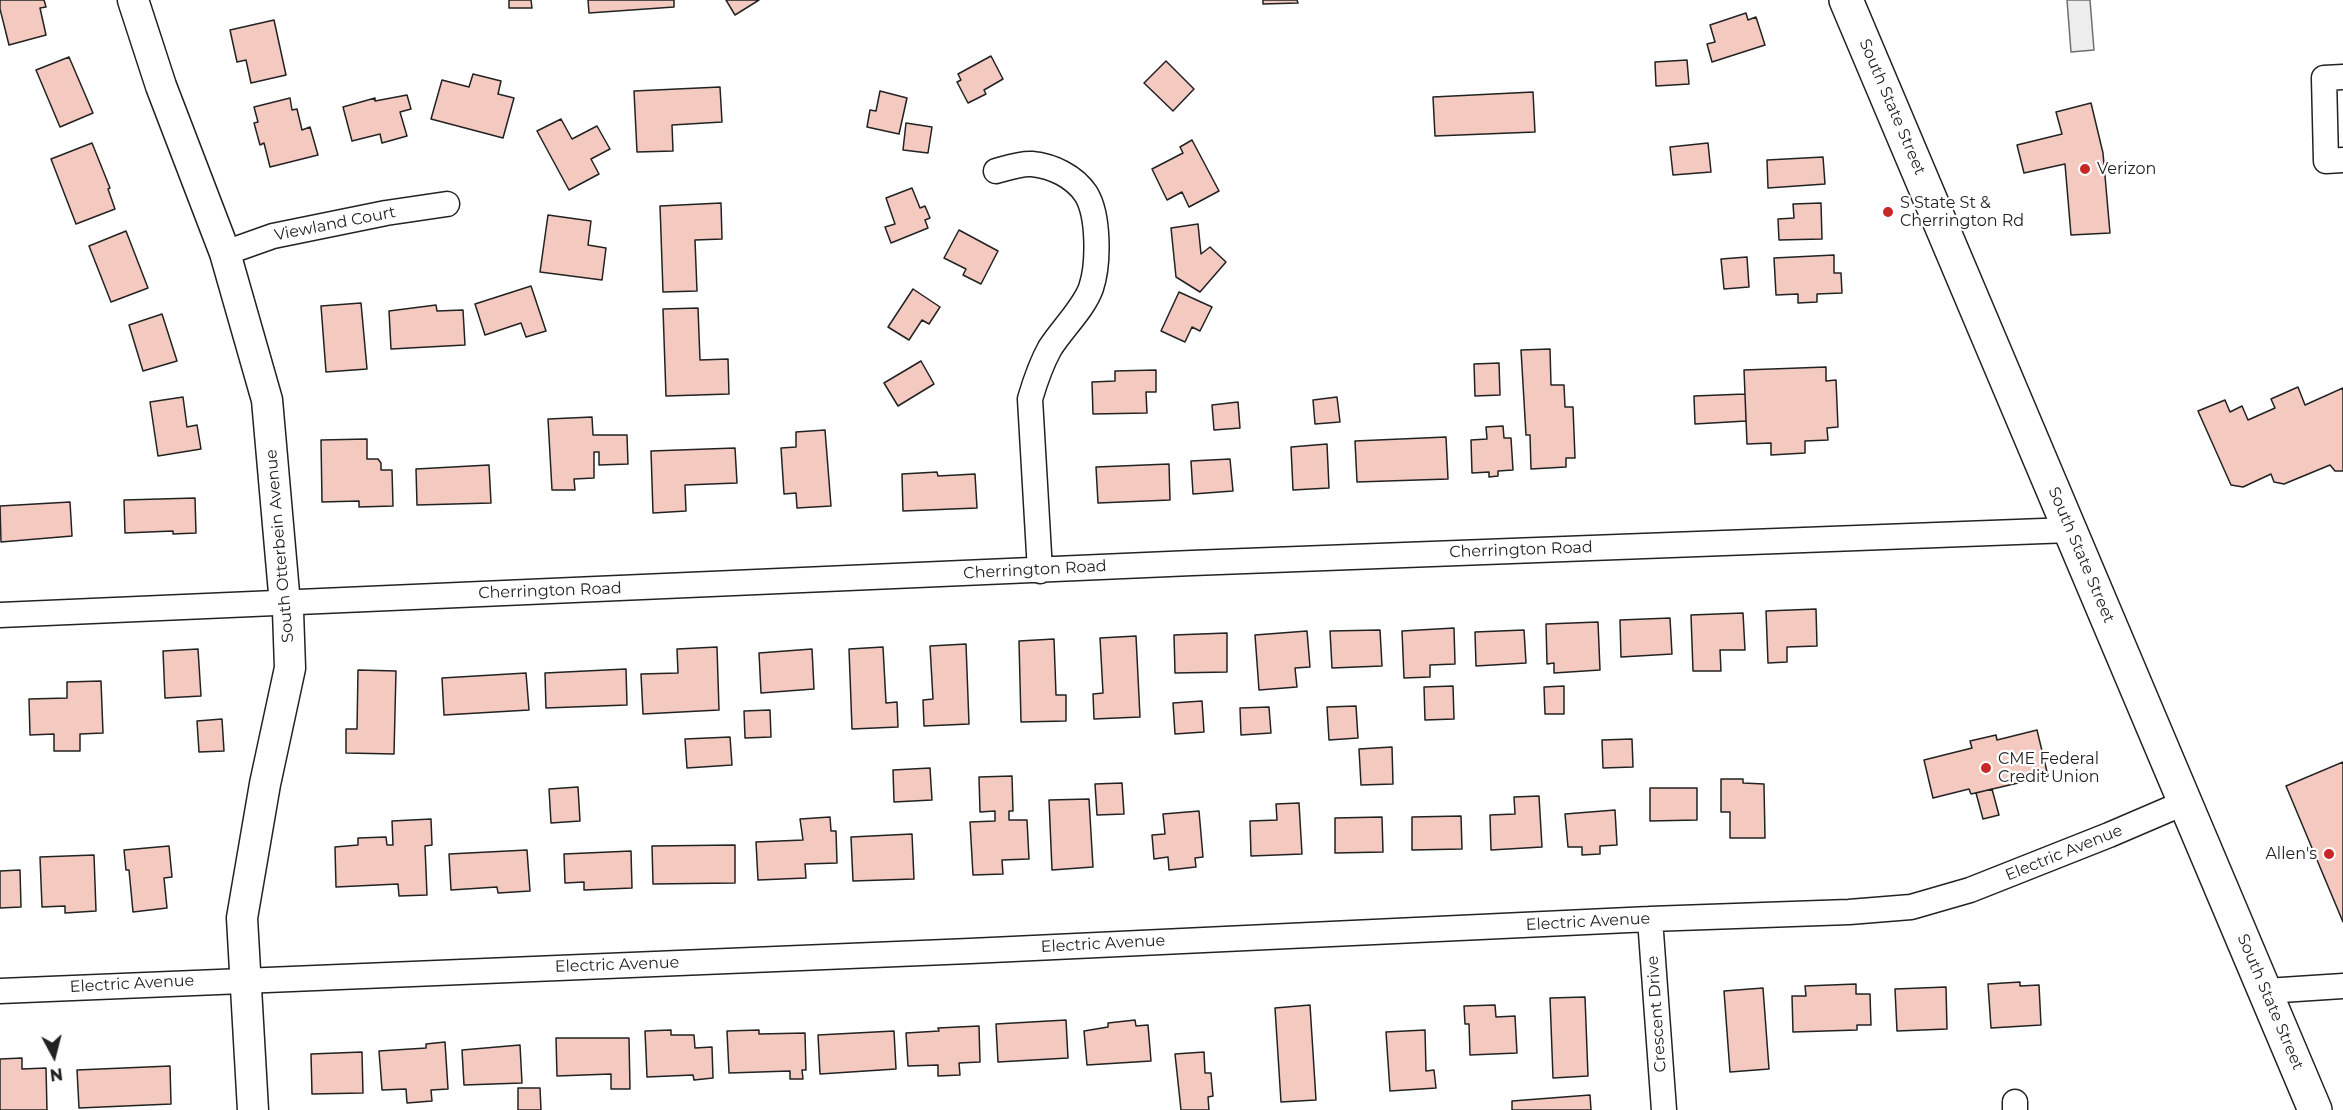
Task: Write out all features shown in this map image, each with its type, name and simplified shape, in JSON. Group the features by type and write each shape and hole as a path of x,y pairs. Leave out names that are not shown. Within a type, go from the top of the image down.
{"main road":[{"name":"South State Street","path":"1846,0 1995,347 2315,1110"}],"street":[{"name":"South Otterbein Avenue","path":"133,0 161,86 225,253 267,400 287,602 290,668 265,784 242,918 253,1110"},
{"path":"2343,77 2324,78 2326,161 2343,160"},
{"path":"996,171 1029,163 1047,166 1062,173 1078,184 1087,196 1095,227 1097,258 1091,290 1050,349 1036,379 1030,399 1040,571"},
{"name":"Viewland Court","path":"225,253 273,236 386,213 447,204"},
{"name":"Cherrington Road","path":"0,615 1192,563 2070,530"},
{"name":"Electric Avenue","path":"0,991 1849,912 1911,907 1970,890 2109,836 2186,802"},
{"name":"Crescent Drive","path":"1650,919 1664,1110"},
{"path":"2265,991 2343,986"}],"shaded area":[{"path":"2067,0 2090,0 2094,50 2071,52"}],"building":[{"path":"0,0 44,0 46,7 40,8 46,35 9,45"},
{"path":"509,0 531,0 532,8 509,8"},
{"path":"588,0 674,0 674,7 589,13"},
{"path":"726,0 759,0 735,15"},
{"path":"1263,0 1297,0 1298,3 1263,4"},
{"path":"1746,13 1748,20 1756,17 1765,45 1712,62 1707,44 1715,42 1710,25"},
{"path":"274,20 286,75 251,83 246,60 237,62 230,30"},
{"path":"991,56 1003,79 984,90 986,94 968,103 957,82 961,80 958,74"},
{"path":"69,57 93,113 60,127 36,70"},
{"path":"1687,60 1689,84 1656,86 1655,62"},
{"path":"1166,61 1194,89 1173,111 1144,83"},
{"path":"473,74 501,81 498,94 514,98 503,138 431,119 442,80 469,87"},
{"path":"720,87 722,122 672,125 673,151 637,152 634,91"},
{"path":"880,91 907,98 899,134 867,127 870,110 876,111"},
{"path":"1533,92 1535,132 1435,136 1433,97"},
{"path":"407,95 411,109 400,112 407,136 382,143 380,134 352,141 343,107 375,98 375,101"},
{"path":"290,98 292,110 297,109 302,130 310,127 318,155 270,167 264,143 260,145 254,123 258,122 254,107"},
{"name":"Verizon","path":"2091,103 2103,153 2110,233 2071,235 2065,164 2024,173 2017,145 2062,134 2056,112"},
{"path":"561,119 572,139 597,126 610,149 591,159 599,174 569,190 537,131"},
{"path":"906,123 932,127 928,153 903,150"},
{"path":"1192,140 1219,191 1189,207 1182,192 1167,200 1152,169 1183,153 1180,147"},
{"path":"92,143 110,188 108,189 115,209 76,224 51,159"},
{"path":"1708,143 1711,172 1673,175 1670,147"},
{"path":"1823,157 1825,184 1768,188 1767,160"},
{"path":"912,188 920,208 925,206 930,218 925,220 928,228 891,243 885,227 895,224 886,198"},
{"path":"721,203 722,239 695,240 697,291 663,292 660,206"},
{"path":"1821,203 1822,239 1779,240 1778,219 1794,218 1793,204"},
{"path":"548,215 591,221 588,245 606,248 602,280 540,272"},
{"path":"1198,224 1201,254 1210,247 1226,262 1200,292 1176,277 1171,228"},
{"path":"959,230 998,251 981,284 963,275 966,269 944,258"},
{"path":"126,231 148,288 111,302 89,246"},
{"path":"1834,255 1834,273 1841,273 1842,293 1817,294 1817,302 1798,303 1798,294 1776,295 1774,258"},
{"path":"1747,257 1749,287 1724,289 1721,259"},
{"path":"531,286 546,331 526,337 521,323 485,335 475,304"},
{"path":"913,289 940,307 929,324 922,320 909,340 888,327"},
{"path":"1179,292 1212,307 1200,331 1192,327 1185,342 1161,331"},
{"path":"361,303 367,369 326,372 321,306"},
{"path":"436,305 437,311 463,310 465,345 391,349 389,311"},
{"path":"698,308 700,360 728,359 729,394 666,396 663,309"},
{"path":"162,314 177,361 143,371 129,325"},
{"path":"1550,349 1551,385 1564,385 1565,407 1573,407 1575,458 1566,458 1566,467 1531,469 1530,435 1526,435 1521,350"},
{"path":"921,361 934,384 898,406 884,383"},
{"path":"1499,363 1500,395 1475,396 1474,364"},
{"path":"1826,367 1826,381 1836,380 1838,427 1827,428 1828,440 1805,441 1805,453 1771,455 1771,443 1747,444 1744,370"},
{"path":"1156,370 1156,392 1146,392 1147,413 1093,414 1092,382 1115,381 1115,371"},
{"path":"2298,387 2305,405 2343,388 2343,471 2335,471 2330,465 2284,484 2274,482 2271,474 2243,487 2231,485 2198,411 2225,400 2230,412 2242,406 2248,420 2275,408 2271,399"},
{"path":"1745,394 1746,421 1695,424 1694,396"},
{"path":"183,397 187,427 197,425 201,449 158,456 150,402"},
{"path":"1337,397 1340,422 1315,424 1313,400"},
{"path":"1238,402 1240,428 1214,430 1212,405"},
{"path":"592,417 593,435 627,435 628,464 599,465 599,452 594,452 594,478 574,479 575,490 552,490 548,419"},
{"path":"1503,426 1504,438 1511,438 1513,470 1498,471 1498,476 1489,477 1489,472 1472,473 1471,440 1487,439 1486,427"},
{"path":"825,430 831,506 797,508 796,493 784,494 781,448 796,447 796,432"},
{"path":"1446,437 1448,479 1357,482 1355,441"},
{"path":"367,439 367,459 378,459 381,463 381,470 392,470 393,506 359,507 359,501 322,502 321,440"},
{"path":"1327,444 1329,488 1293,490 1291,447"},
{"path":"735,448 737,483 685,485 686,511 653,513 651,451"},
{"path":"1230,459 1233,491 1193,494 1191,461"},
{"path":"1169,464 1170,500 1098,503 1096,467"},
{"path":"489,465 491,503 417,505 416,469"},
{"path":"937,472 938,476 975,474 977,508 903,511 902,474"},
{"path":"195,498 196,533 173,534 173,531 125,533 124,500"},
{"path":"70,502 72,536 1,542 0,506"},
{"path":"1816,609 1817,646 1787,647 1787,662 1768,663 1766,611"},
{"path":"1743,613 1745,650 1720,650 1721,671 1693,671 1691,615"},
{"path":"1670,618 1672,654 1621,657 1620,620"},
{"path":"1598,622 1600,670 1554,673 1554,663 1547,664 1546,624"},
{"path":"1454,628 1455,664 1430,665 1430,677 1404,678 1402,631"},
{"path":"1380,630 1382,666 1332,668 1330,631"},
{"path":"1524,630 1526,663 1476,666 1475,632"},
{"path":"1307,631 1310,667 1295,668 1297,687 1259,690 1255,635"},
{"path":"1227,633 1227,672 1175,673 1174,635"},
{"path":"1136,636 1140,717 1094,719 1093,694 1103,693 1100,638"},
{"path":"1054,639 1056,695 1066,695 1066,721 1021,722 1019,641"},
{"path":"966,644 969,724 924,726 923,700 933,699 930,646"},
{"path":"717,647 719,710 643,714 641,674 678,673 677,649"},
{"path":"883,647 886,703 897,702 898,727 852,729 849,649"},
{"path":"198,649 201,696 165,698 163,651"},
{"path":"812,649 814,689 761,693 759,653"},
{"path":"626,669 627,705 546,708 545,673"},
{"path":"358,670 396,671 394,754 346,753 346,729 357,729"},
{"path":"526,673 529,710 444,715 442,678"},
{"path":"101,681 103,733 80,734 80,751 54,751 54,734 30,735 29,699 67,698 67,682"},
{"path":"1453,686 1454,719 1425,720 1424,687"},
{"path":"1564,686 1564,714 1545,714 1544,687"},
{"path":"1202,701 1204,732 1175,734 1173,703"},
{"path":"1356,706 1358,738 1329,740 1327,707"},
{"path":"1269,707 1271,733 1241,735 1240,708"},
{"path":"770,710 771,737 745,738 744,711"},
{"path":"222,719 224,751 199,752 197,721"},
{"name":"CME Federal Credit Union","path":"2037,730 2048,776 1971,794 1969,789 1933,798 1924,760 1972,748 1970,741 1996,735 1997,740"},
{"path":"730,737 732,765 687,768 685,739"},
{"path":"1632,739 1633,767 1603,768 1602,740"},
{"path":"1392,747 1393,784 1361,785 1359,749"},
{"name":"Allen's","path":"2343,762 2343,922 2286,786"},
{"path":"930,768 932,800 894,802 893,770"},
{"path":"1012,776 1013,811 1009,811 1009,820 1027,820 1029,859 1002,860 1003,874 973,875 970,822 995,821 995,811 980,812 979,777"},
{"path":"1721,779 1743,779 1743,783 1764,784 1765,838 1730,838 1730,812 1721,812"},
{"path":"1122,783 1124,814 1097,815 1095,784"},
{"path":"578,787 580,821 551,823 549,789"},
{"path":"1650,788 1697,788 1697,820 1650,821"},
{"path":"1992,789 1999,815 1983,819 1976,793"},
{"path":"1539,796 1542,847 1491,850 1490,815 1515,814 1514,797"},
{"path":"1089,799 1093,867 1052,870 1049,800"},
{"path":"1299,803 1302,854 1251,856 1250,821 1277,820 1276,804"},
{"path":"1615,810 1617,845 1600,846 1600,854 1582,855 1582,847 1568,847 1565,814"},
{"path":"1199,811 1203,857 1195,858 1196,867 1169,870 1168,857 1154,859 1152,835 1165,834 1163,814"},
{"path":"1461,816 1462,849 1412,850 1412,817"},
{"path":"830,817 831,831 836,831 837,863 805,864 806,878 758,880 756,842 803,840 800,819"},
{"path":"1382,817 1383,852 1335,853 1335,818"},
{"path":"431,819 432,845 425,846 427,895 399,896 398,884 336,887 335,847 358,845 358,838 386,837 387,845 393,845 392,821"},
{"path":"912,834 914,879 853,881 851,837"},
{"path":"735,845 735,883 653,884 652,846"},
{"path":"169,846 172,877 164,878 167,908 133,912 129,870 126,870 124,850"},
{"path":"527,850 530,891 498,893 497,887 451,890 449,854"},
{"path":"631,851 632,888 584,890 584,882 565,883 564,854"},
{"path":"94,855 96,911 65,913 65,906 42,907 40,857"},
{"path":"20,870 21,907 0,908 0,871"},
{"path":"2020,982 2020,986 2039,985 2041,1025 1991,1028 1988,984"},
{"path":"1856,984 1856,994 1870,994 1871,1025 1857,1025 1857,1030 1793,1032 1792,996 1806,996 1805,986"},
{"path":"1946,987 1947,1029 1897,1031 1895,989"},
{"path":"1763,988 1769,1069 1730,1072 1724,991"},
{"path":"1585,997 1588,1076 1553,1078 1550,998"},
{"path":"1310,1005 1316,1100 1281,1102 1275,1008"},
{"path":"1495,1005 1496,1017 1515,1016 1517,1053 1470,1055 1469,1024 1465,1024 1464,1006"},
{"path":"1066,1020 1068,1058 998,1062 996,1024"},
{"path":"1135,1020 1136,1026 1148,1025 1151,1061 1087,1065 1084,1031 1108,1027 1108,1023"},
{"path":"979,1026 980,1062 959,1063 960,1075 938,1076 938,1065 908,1066 906,1033 939,1031 938,1028"},
{"path":"671,1030 671,1035 694,1035 695,1048 712,1047 713,1078 694,1080 693,1075 647,1077 645,1031"},
{"path":"759,1030 759,1034 805,1033 806,1070 802,1070 803,1079 790,1079 790,1071 729,1073 727,1031"},
{"path":"1425,1030 1426,1071 1434,1070 1436,1088 1390,1091 1386,1032"},
{"path":"894,1031 896,1069 820,1074 818,1035"},
{"path":"556,1038 629,1038 630,1089 611,1089 611,1074 557,1076"},
{"path":"445,1042 448,1089 431,1090 432,1101 407,1103 406,1089 382,1090 379,1051 426,1048 426,1044"},
{"path":"520,1045 522,1083 464,1085 462,1050"},
{"path":"362,1052 363,1093 312,1094 311,1054"},
{"path":"1204,1052 1205,1073 1211,1073 1213,1096 1208,1097 1209,1110 1181,1110 1175,1054"},
{"path":"22,1058 22,1069 46,1068 47,1110 0,1110 0,1059"},
{"path":"170,1066 171,1104 79,1108 77,1070"},
{"path":"518,1088 540,1088 541,1110 518,1110"},
{"path":"1590,1095 1591,1110 1512,1110 1512,1101"}],"place":[{"name":"Verizon","path":"2085,169"},
{"name":"S State St & Cherrington Rd","path":"1888,212"},
{"name":"CME Federal Credit Union","path":"1986,768"},
{"name":"Allen's","path":"2329,854"}]}
